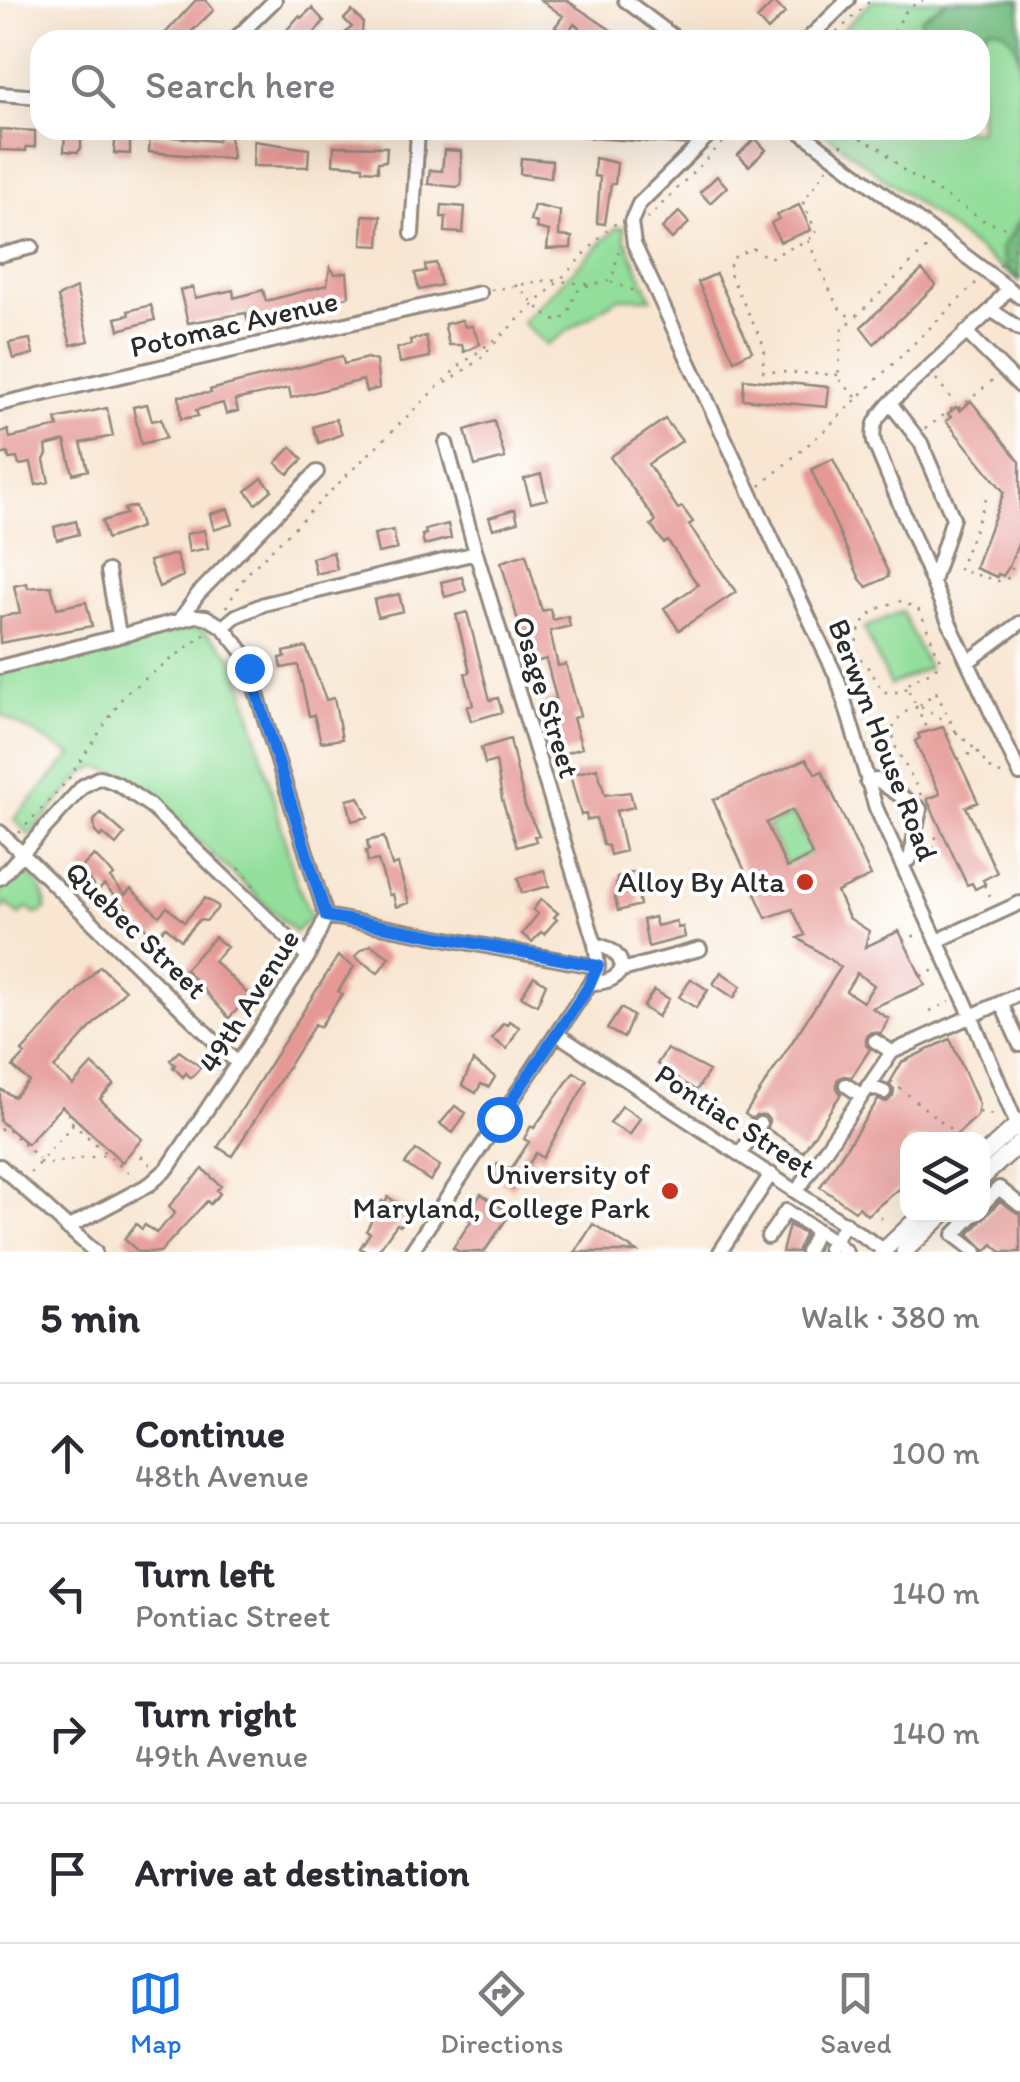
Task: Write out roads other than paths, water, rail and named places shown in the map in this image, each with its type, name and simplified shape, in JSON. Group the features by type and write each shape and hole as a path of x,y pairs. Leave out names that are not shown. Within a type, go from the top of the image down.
{"main road":[{"path":"990,1150 1019,1126"},
{"path":"990,1171 1020,1143"},
{"path":"883,1251 914,1222"},
{"path":"904,1252 936,1222"}],"street":[{"path":"244,30 275,0"},
{"path":"624,0 664,30"},
{"path":"817,30 848,0"},
{"path":"0,94 30,96"},
{"path":"412,234 417,140"},
{"name":"Berwyn House Road","path":"704,140 639,204 631,222 634,244 838,680 868,782 1019,1126"},
{"path":"811,140 1020,297"},
{"path":"0,255 32,247"},
{"path":"1008,288 875,420 874,442 1014,776"},
{"name":"Potomac Avenue","path":"0,404 480,292"},
{"path":"990,310 1020,329"},
{"path":"966,332 1020,386"},
{"path":"890,403 915,434 953,518 933,584"},
{"name":"Osage Street","path":"446,442 595,944 598,966"},
{"path":"180,620 198,594 317,472"},
{"path":"0,666 180,620 206,616 223,627 236,616 264,604 476,553"},
{"path":"108,570 120,634"},
{"path":"968,662 1020,623"},
{"name":"49th Avenue","path":"68,1228 162,1175 212,1106 308,957 320,938 326,916 244,652 223,627"},
{"path":"0,878 83,786 100,777 118,784 149,806 308,957"},
{"path":"868,782 877,780 920,809 910,858 902,863"},
{"name":"Quebec Street","path":"0,832 237,1063"},
{"path":"938,941 1020,903"},
{"path":"326,916 598,966 412,1252"},
{"path":"595,944 614,951 622,970"},
{"path":"590,983 606,984 617,979 622,970 700,948"},
{"path":"797,1191 892,1052 1010,999"},
{"path":"1010,999 1020,1025"},
{"path":"1010,999 1020,1045"},
{"name":"Pontiac Street","path":"557,1034 883,1251"},
{"path":"875,1041 892,1052"},
{"path":"846,1085 884,1092"},
{"path":"740,1154 760,1124"},
{"path":"0,1166 95,1252"},
{"path":"720,1252 770,1174"},
{"path":"990,1197 999,1188 1020,1205"},
{"path":"768,1237 786,1211 846,1252"},
{"path":"966,1222 954,1235 976,1252"},
{"path":"831,1244 846,1223"},
{"path":"807,1252 817,1230"}],"place":[{"name":"Alloy By Alta","path":"805,882"},
{"name":"University of Maryland, College Park","path":"670,1191"}]}
